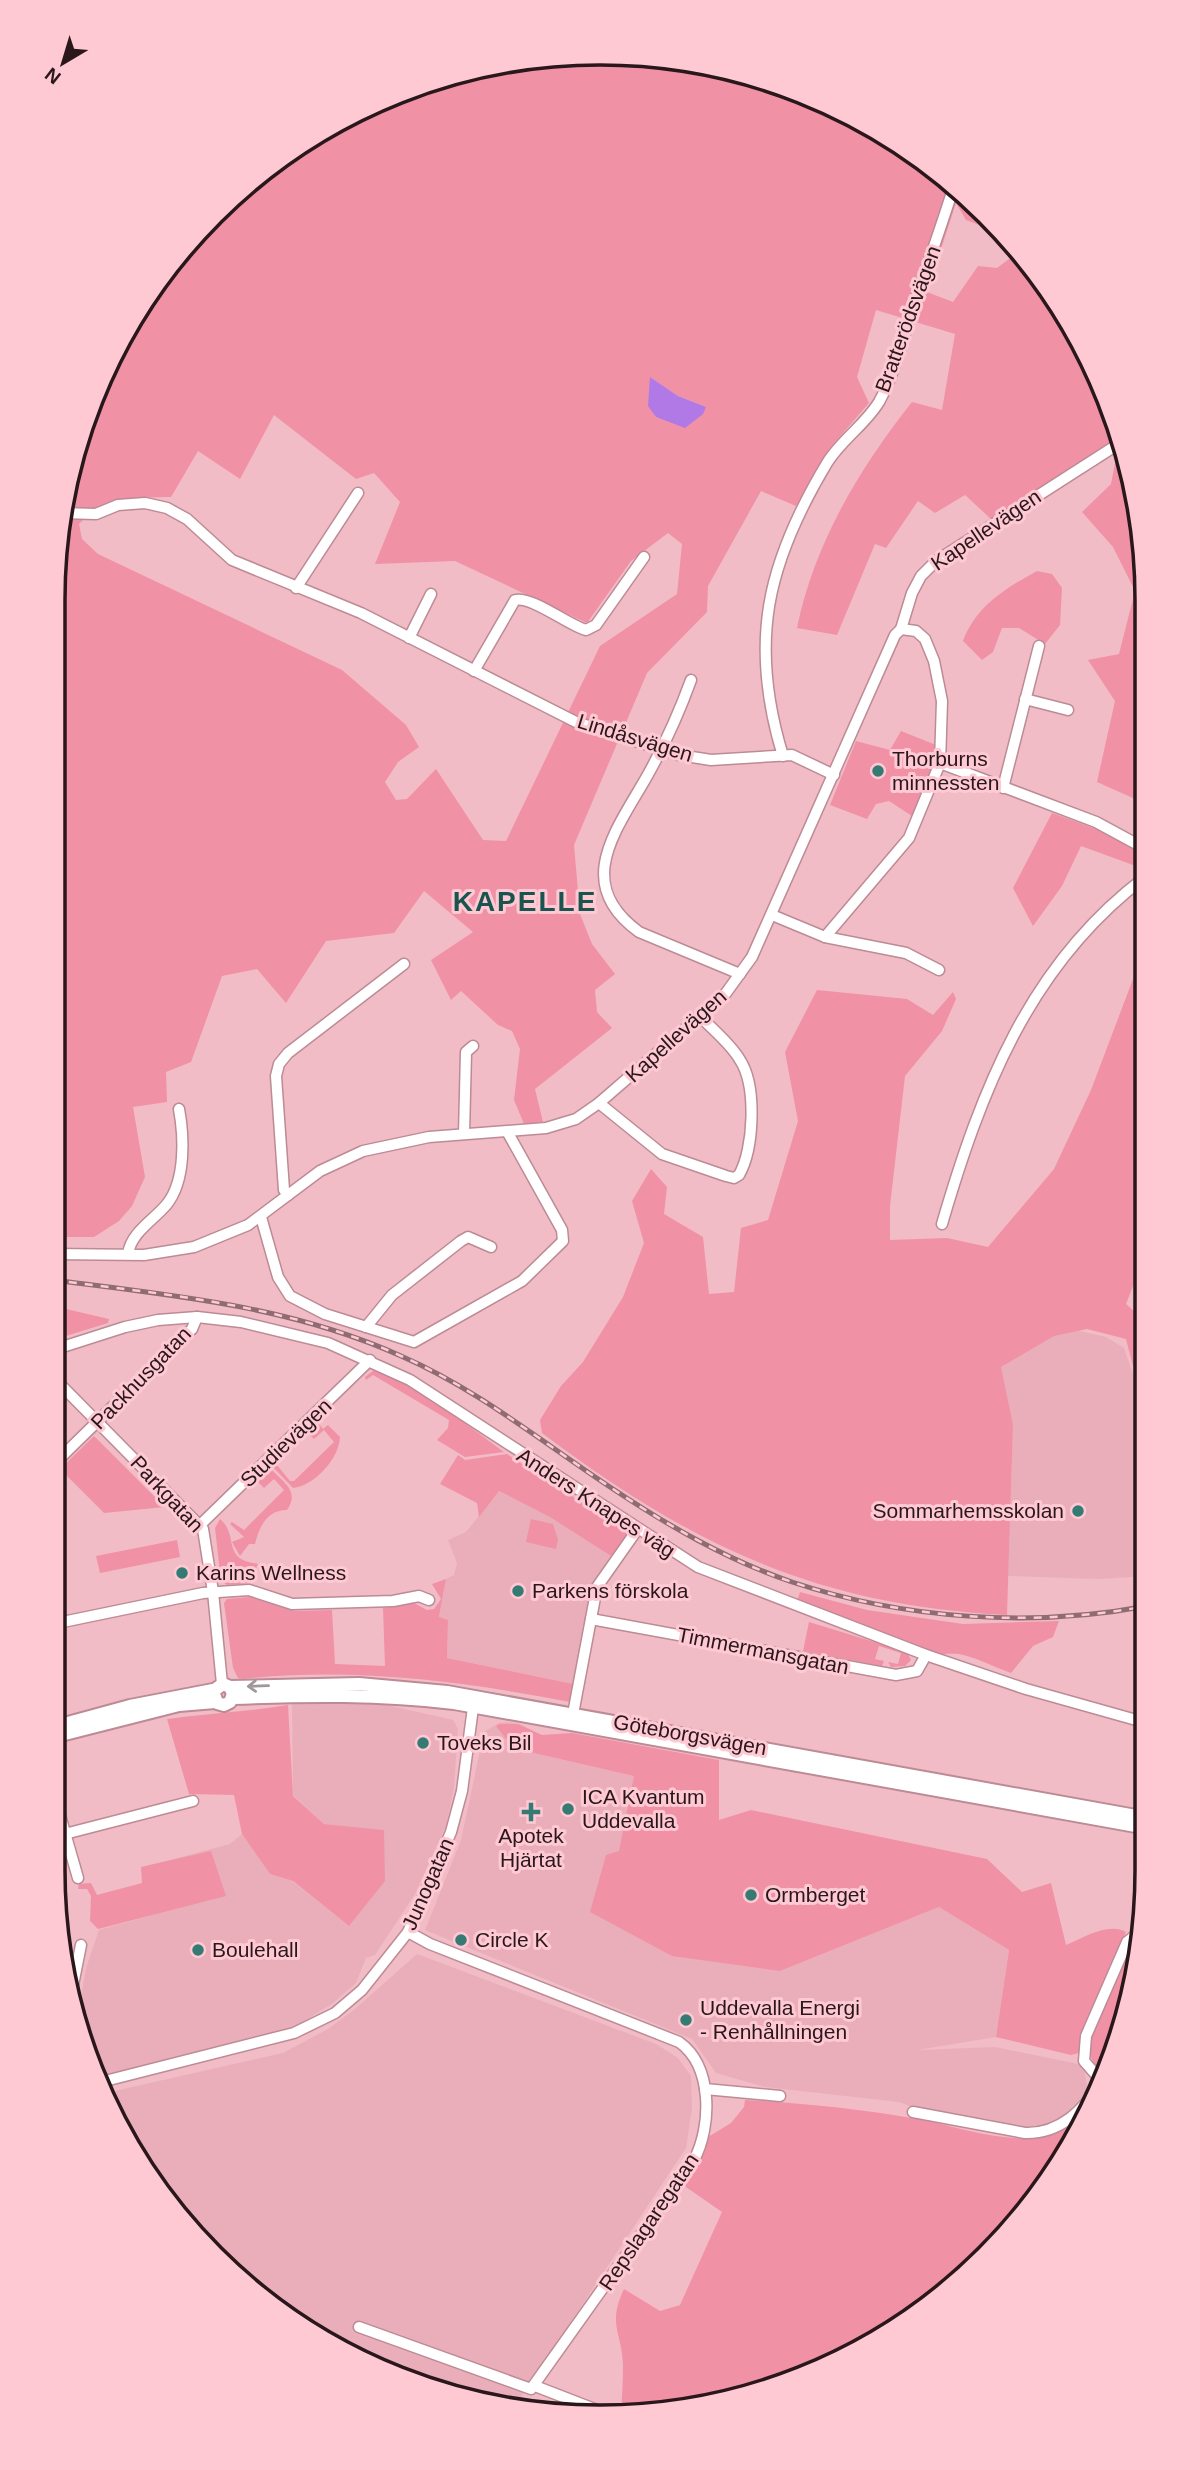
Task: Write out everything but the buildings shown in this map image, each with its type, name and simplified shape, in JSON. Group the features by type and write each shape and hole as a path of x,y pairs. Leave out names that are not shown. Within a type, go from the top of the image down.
{"main road":[{"name":"Göteborgsvägen","path":"65,1724 130,1706 223,1692 359,1684 573,1714 1135,1816"},
{"name":"Göteborgsvägen","path":"65,1734 223,1692"},
{"name":"Göteborgsvägen","path":"473,1701 1135,1826"}],"street":[{"name":"Bratterödsvägen","path":"783,756 767,680 764,641 768,602 779,563 793,524 828,461 879,401 951,196"},
{"name":"Kapellevägen","path":"65,1254 160,1254 194,1247 261,1217 320,1171 363,1151 412,1140 464,1134 508,1133 564,1124 598,1104 726,993 740,974 772,915 895,635 901,629 912,593 921,576 936,561 1113,448"},
{"path":"296,588 358,493"},
{"name":"Lindåsvägen","path":"72,513 96,514 118,505 145,503 167,508 187,519 232,560 360,613 576,722 659,749 711,760 792,755 834,775"},
{"path":"474,670 515,600 533,604 586,630 596,625 644,557"},
{"path":"410,638 431,594"},
{"path":"825,937 909,838 940,763 942,701 934,661 925,639 916,631 901,629"},
{"path":"1003,788 1039,646"},
{"path":"691,680 659,749 607,847 603,869 606,891 625,922 639,932 740,974"},
{"path":"1026,699 1068,710"},
{"path":"940,763 1096,822 1135,843"},
{"path":"942,1224 976,1116 1006,1047 1068,952 1095,920 1135,886"},
{"path":"772,915 825,937 906,953 939,970"},
{"path":"288,1195 284,1190 276,1076 279,1064 288,1053 404,964"},
{"path":"598,1104 662,1154 734,1178 742,1169 753,1128 744,1068 740,1058 700,1016"},
{"path":"464,1134 466,1052 473,1046"},
{"path":"128,1254 132,1240 167,1204 176,1186 182,1146 179,1109"},
{"path":"261,1217 278,1277 290,1296 325,1314 414,1342 522,1281 563,1241 562,1230 508,1133"},
{"path":"366,1327 392,1295 461,1241 468,1237 475,1238 491,1247"},
{"name":"Anders Knapes väg","path":"65,1346 136,1324 197,1317 241,1322 303,1337 370,1360 428,1391 636,1530 698,1567 926,1655 1026,1689 1135,1720"},
{"name":"Packhusgatan","path":"65,1453 192,1329 197,1317"},
{"name":"Studievägen","path":"200,1525 370,1360"},
{"name":"Parkgatan","path":"65,1392 200,1525 207,1541 223,1692"},
{"path":"573,1714 597,1587 636,1530"},
{"path":"65,1621 214,1592 256,1590 292,1604 393,1601 419,1596 429,1600"},
{"name":"Timmermansgatan","path":"591,1619 896,1675 917,1671 926,1655"},
{"name":"Junogatan","path":"108,2080 285,2036 315,2024 354,1998 408,1932 457,1812 473,1701"},
{"path":"66,1833 193,1801"},
{"path":"65,1830 78,1878"},
{"name":"Repslagaregatan","path":"408,1932 430,1944 675,2039 697,2060 705,2089 703,2134 694,2160 535,2386"},
{"path":"1095,2075 1084,2061 1086,2036 1127,1942 1131,1939"},
{"path":"75,1974 81,1944"},
{"path":"705,2089 780,2096"},
{"path":"913,2112 1025,2133 1044,2132 1063,2124 1077,2113"},
{"path":"359,2327 527,2389 535,2386 583,2405"}],"shaded area":[{"path":"565,66 670,69 739,83 805,105 868,136 926,175 953,198 982,226 966,220 956,203 927,292 953,302 978,266 997,268 1011,258 1025,274 1064,332 1080,363 1095,395 1112,444 991,519 965,495 935,513 918,501 886,548 875,544 837,635 797,628 805,597 827,537 874,454 912,402 942,410 955,334 876,310 857,377 869,403 830,448 796,506 761,491 708,586 707,612 647,673 574,845 580,914 592,944 615,974 595,990 597,1012 612,1028 535,1089 543,1122 524,1124 514,1100 520,1049 512,1031 498,1025 461,991 451,1000 431,960 473,932 424,891 394,933 326,941 286,1003 257,969 222,976 191,1062 166,1072 167,1102 133,1107 145,1177 132,1206 119,1221 94,1237 65,1237 66,565 69,530 83,461 105,395 136,332 155,303 198,247 274,175 332,136 363,120 395,105 461,83 530,69","holes":["650,377 678,396 706,407 665,420 656,417","274,415 356,479 374,473 400,502 375,564 455,561 587,623 631,561 668,533 682,544 677,594 600,646 506,841 483,840 436,769 407,799 396,800 385,782 398,762 419,747 406,725 342,670 98,554 82,539 79,524 110,503 171,497 198,451 240,479"]},
{"path":"650,377 678,396 706,407 703,414 685,428 656,417 648,406"},
{"path":"1116,458 1131,530 1135,590 1113,547 1082,512 1111,484"},
{"path":"1037,571 1052,574 1062,588 1060,625 1045,644 1019,628 1002,628 993,652 982,660 963,641 969,629 993,599"},
{"path":"1135,592 1135,799 1097,782 1115,701 1088,660 1119,654"},
{"path":"901,731 936,745 931,768 912,816 889,801 876,804 867,819 830,805 856,741 890,750"},
{"path":"1052,813 1110,834 1135,846 1135,866 1081,846 1062,886 1033,926 1013,888"},
{"path":"1135,974 1135,1281 1126,1304 1135,1312 1135,1372 1126,1339 1087,1329 1054,1336 1001,1367 1013,1425 1007,1615 939,1609 875,1599 816,1583 759,1563 651,1507 597,1473 542,1433 540,1420 561,1386 583,1362 623,1297 644,1243 632,1201 651,1169 667,1187 664,1214 703,1237 709,1294 734,1292 741,1228 768,1220 798,1121 785,1052 817,990 907,999 933,1015 953,992 956,999 942,1031 905,1076 890,1206 890,1240 947,1238 988,1247 1054,1169 1091,1090"},
{"path":"65,1309 109,1319 108,1323 65,1336"},
{"name":"Sommarhemsskolan","path":"1067,1328 1106,1337 1124,1348 1135,1380 1135,1577 1099,1579 1008,1576 1013,1425 915,1446 1000,1367"},
{"path":"373,1371 401,1381 420,1392 504,1452 465,1457 437,1440 448,1428 449,1420 373,1375 366,1380 365,1377"},
{"path":"318,1423 323,1429 328,1425 340,1437 339,1445 330,1462 317,1477 293,1488 273,1467 276,1464 290,1481 294,1481 334,1442 324,1430 314,1439 308,1433"},
{"path":"94,1436 165,1507 104,1513 65,1474 65,1464"},
{"path":"507,1454 629,1533 611,1556 550,1517 499,1491 479,1517 477,1503 440,1484 458,1455 465,1460"},
{"path":"271,1469 289,1488 291,1503 287,1510 269,1516 255,1544 249,1544 240,1556 232,1542 244,1537 230,1524 232,1522 244,1530 284,1490 274,1479 264,1488 258,1482"},
{"name":"Parkens förskola","path":"499,1491 550,1516 611,1556 589,1598 573,1684 447,1658 448,1620 439,1618 446,1579 454,1575 457,1563 448,1540 466,1532"},
{"path":"220,1519 229,1532 232,1546 239,1557 258,1564 249,1583 227,1585 221,1581 215,1528"},
{"path":"531,1519 553,1524 558,1540 556,1549 526,1542"},
{"path":"177,1540 180,1557 100,1573 96,1556"},
{"path":"446,1579 439,1617 448,1620 447,1658 573,1684 570,1702 448,1682 366,1675 242,1679 238,1678 233,1668 224,1603 227,1599 250,1597 294,1611 332,1610 335,1664 385,1666 383,1608 412,1602 427,1610 434,1609 441,1599 432,1584"},
{"path":"800,1592 867,1610 963,1624 1059,1621 1053,1637 1033,1646 1011,1673 965,1655 927,1651 797,1601"},
{"path":"809,1622 907,1652 911,1660 905,1666 891,1667 888,1662 898,1664 901,1653 879,1646 875,1659 884,1661 882,1666 803,1651"},
{"path":"292,1703 378,1703 453,1720 458,1729 454,1788 446,1826 415,1894 375,1955 366,1958 356,1983 333,2003 298,2025 106,2077 81,1999 86,1968 99,1930 156,1914 143,1867 230,1844 242,1834 270,1874 292,1881 349,1926 384,1830 324,1824 293,1795"},
{"path":"288,1705 293,1796 324,1824 384,1830 385,1881 349,1926 293,1881 270,1874 242,1834 234,1795 189,1794 167,1719"},
{"path":"499,1723 519,1724 545,1737 654,1751 780,1971 939,1907 1009,1950 996,2037 917,2050 995,2047 1083,2065 1088,2089 1067,2117 1034,2128 912,2107 899,2102 765,2087 716,2073 692,2039 425,1930 461,1840 484,1732"},
{"path":"518,1724 542,1735 572,1733 719,1760 719,1820 751,1810 987,1859 1022,1892 1051,1883 1066,1945 1104,1930 1119,1929 1126,1932 1081,2035 1079,2053 1071,2055 996,2037 1009,1950 939,1907 780,1971 672,1956 590,1912 606,1855 619,1851 634,1776 513,1748 496,1726"},
{"path":"211,1851 226,1896 98,1929 90,1921 91,1896 87,1889 78,1889 79,1884 91,1883 97,1895 142,1883 141,1867"},
{"path":"1129,1944 1117,2009 1098,2068 1090,2051 1091,2031"},
{"path":"417,1954 656,2044 678,2058 691,2076 692,2108 686,2148 520,2399 461,2387 395,2365 332,2334 274,2295 222,2248 175,2196 136,2138 113,2091 283,2053 328,2029 355,2009"},
{"path":"745,2100 875,2112 990,2135 1020,2138 1042,2137 1071,2124 1025,2196 978,2248 926,2295 868,2334 805,2365 739,2387 670,2401 621,2404 623,2366 616,2320 619,2301 624,2289 660,2311 680,2305 722,2212 683,2185 700,2160 708,2137 731,2123 744,2107"}],"railway":[{"path":"65,1282 186,1297 274,1314 317,1325 401,1356 483,1400 675,1528 744,1563 834,1595 923,1612 1013,1618 1059,1617 1135,1608"}],"place":[{"name":"Thorburns minnessten","path":"878,771"},
{"name":"Sommarhemsskolan","path":"1078,1511"},
{"name":"Karins Wellness","path":"182,1573"},
{"name":"Parkens förskola","path":"518,1591"},
{"name":"Toveks Bil","path":"423,1743"},
{"name":"ICA Kvantum Uddevalla","path":"568,1809"},
{"name":"Apotek Hjärtat","path":"531,1812"},
{"name":"Ormberget","path":"751,1895"},
{"name":"Circle K","path":"461,1940"},
{"name":"Boulehall","path":"198,1950"},
{"name":"Uddevalla Energi - Renhållningen","path":"686,2020"}],"district":[{"name":"KAPELLE","path":"525,901"}]}
